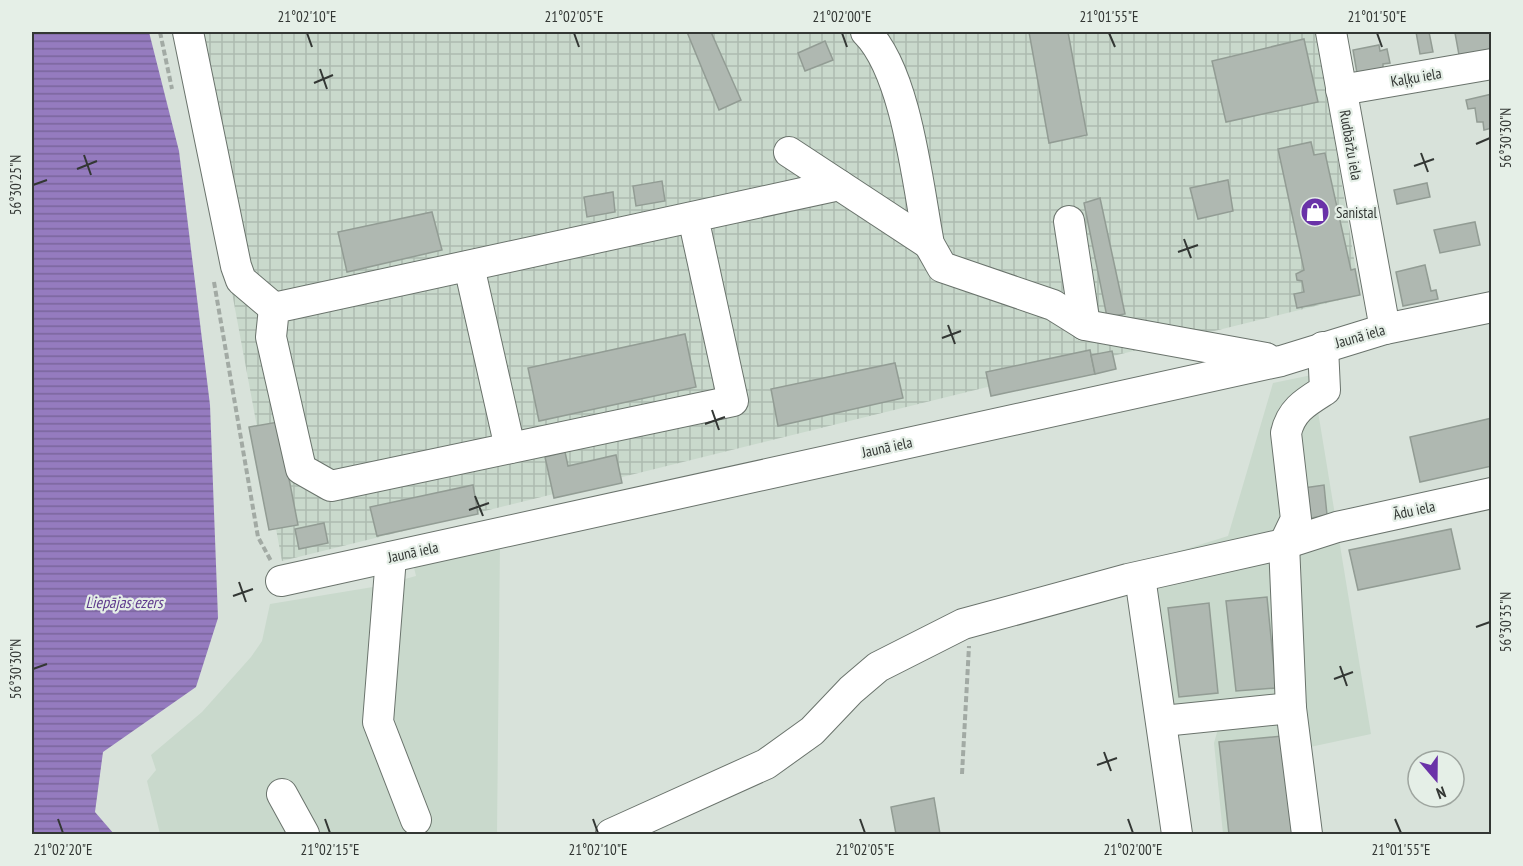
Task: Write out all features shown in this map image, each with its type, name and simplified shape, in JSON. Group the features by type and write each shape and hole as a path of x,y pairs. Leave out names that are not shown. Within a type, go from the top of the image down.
{"street":[{"path":"188,32 236,266 241,280 274,308"},
{"path":"866,32 876,42 894,79 928,244 942,267 1053,305 1085,325 1281,361"},
{"name":"Rudbāržu iela","path":"1331,32 1385,329"},
{"name":"Kaļķu iela","path":"1341,90 1491,64"},
{"path":"789,152 928,244"},
{"path":"274,308 839,185"},
{"path":"274,308 271,337 301,469 331,486 733,401 693,217"},
{"path":"1069,220 1085,325"},
{"path":"470,266 510,448"},
{"name":"Jaunā iela","path":"281,581 1281,361 1385,329 1491,307"},
{"path":"1307,834 1291,708 1284,544 1296,519 1286,433 1289,419 1296,411 1325,390 1323,347"},
{"name":"Ādu iela","path":"611,834 766,764 812,731 851,690 878,668 924,642 970,622 1140,577 1284,544 1337,526 1491,493"},
{"path":"391,557 378,722 416,820"},
{"path":"1140,577 1163,721 1177,834"},
{"path":"1163,721 1291,708"},
{"path":"282,794 304,834"}],"path":[{"path":"160,32 175,101"},
{"path":"212,274 258,537 281,581"},
{"path":"962,774 970,622"}],"shaded area":[{"path":"176,32 1317,32 1360,295 282,561 209,169"},
{"path":"1312,375 1371,734 1310,747 1318,834 1223,834 1214,743 1225,704 1168,710 1151,560 1228,536 1273,383"},
{"path":"500,541 497,834 160,834 147,781 156,770 151,755 202,712 251,657 262,641 270,604 379,586 416,576 412,559"}],"water":[{"name":"Liepājas ezers","path":"32,32 149,32 179,151 210,405 218,618 196,687 103,752 95,812 114,834 32,834"}],"building":[{"path":"687,32 711,32 741,100 719,110"},
{"path":"1029,32 1068,32 1087,135 1049,143"},
{"path":"1416,32 1429,32 1433,52 1420,54"},
{"path":"1492,32 1492,49 1459,55 1455,33"},
{"path":"1304,39 1318,102 1226,122 1212,61"},
{"path":"825,41 833,60 805,71 798,53"},
{"path":"1379,45 1380,51 1387,49 1390,63 1383,64 1383,68 1357,73 1353,50"},
{"path":"1492,94 1492,128 1484,130 1483,122 1477,122 1475,108 1468,109 1466,100"},
{"name":"Sanistal","path":"1311,142 1314,155 1325,153 1351,270 1355,269 1360,295 1297,308 1294,294 1304,292 1302,281 1297,280 1296,274 1304,270 1278,149"},
{"path":"1228,180 1233,211 1198,219 1190,188"},
{"path":"662,181 665,201 636,206 633,186"},
{"path":"1427,183 1430,197 1397,204 1394,190"},
{"path":"613,192 615,212 587,217 584,197"},
{"path":"1100,198 1125,314 1107,317 1084,203"},
{"path":"432,212 442,250 347,272 338,232"},
{"path":"1475,222 1480,245 1440,253 1434,230"},
{"path":"1425,265 1431,291 1436,290 1438,299 1403,306 1396,272"},
{"path":"685,334 696,387 539,421 528,368"},
{"path":"1090,350 1095,374 991,396 986,372"},
{"path":"1112,351 1116,369 1095,374 1091,355"},
{"path":"895,363 903,398 778,426 771,389"},
{"path":"1492,418 1492,466 1420,482 1410,437"},
{"path":"278,422 298,525 269,530 249,427"},
{"path":"565,452 568,466 616,455 622,483 554,498 545,457"},
{"path":"473,485 478,514 377,536 370,507"},
{"path":"1324,485 1327,515 1302,520 1297,489"},
{"path":"324,523 328,543 299,549 295,529"},
{"path":"1451,529 1460,569 1358,590 1349,550"},
{"path":"1267,597 1276,688 1236,691 1226,601"},
{"path":"1209,603 1218,693 1179,697 1168,608"},
{"path":"1282,736 1292,834 1229,834 1219,742"},
{"path":"934,798 940,834 896,834 891,807"}],"place":[{"name":"Sanistal","path":"1315,212"}]}
